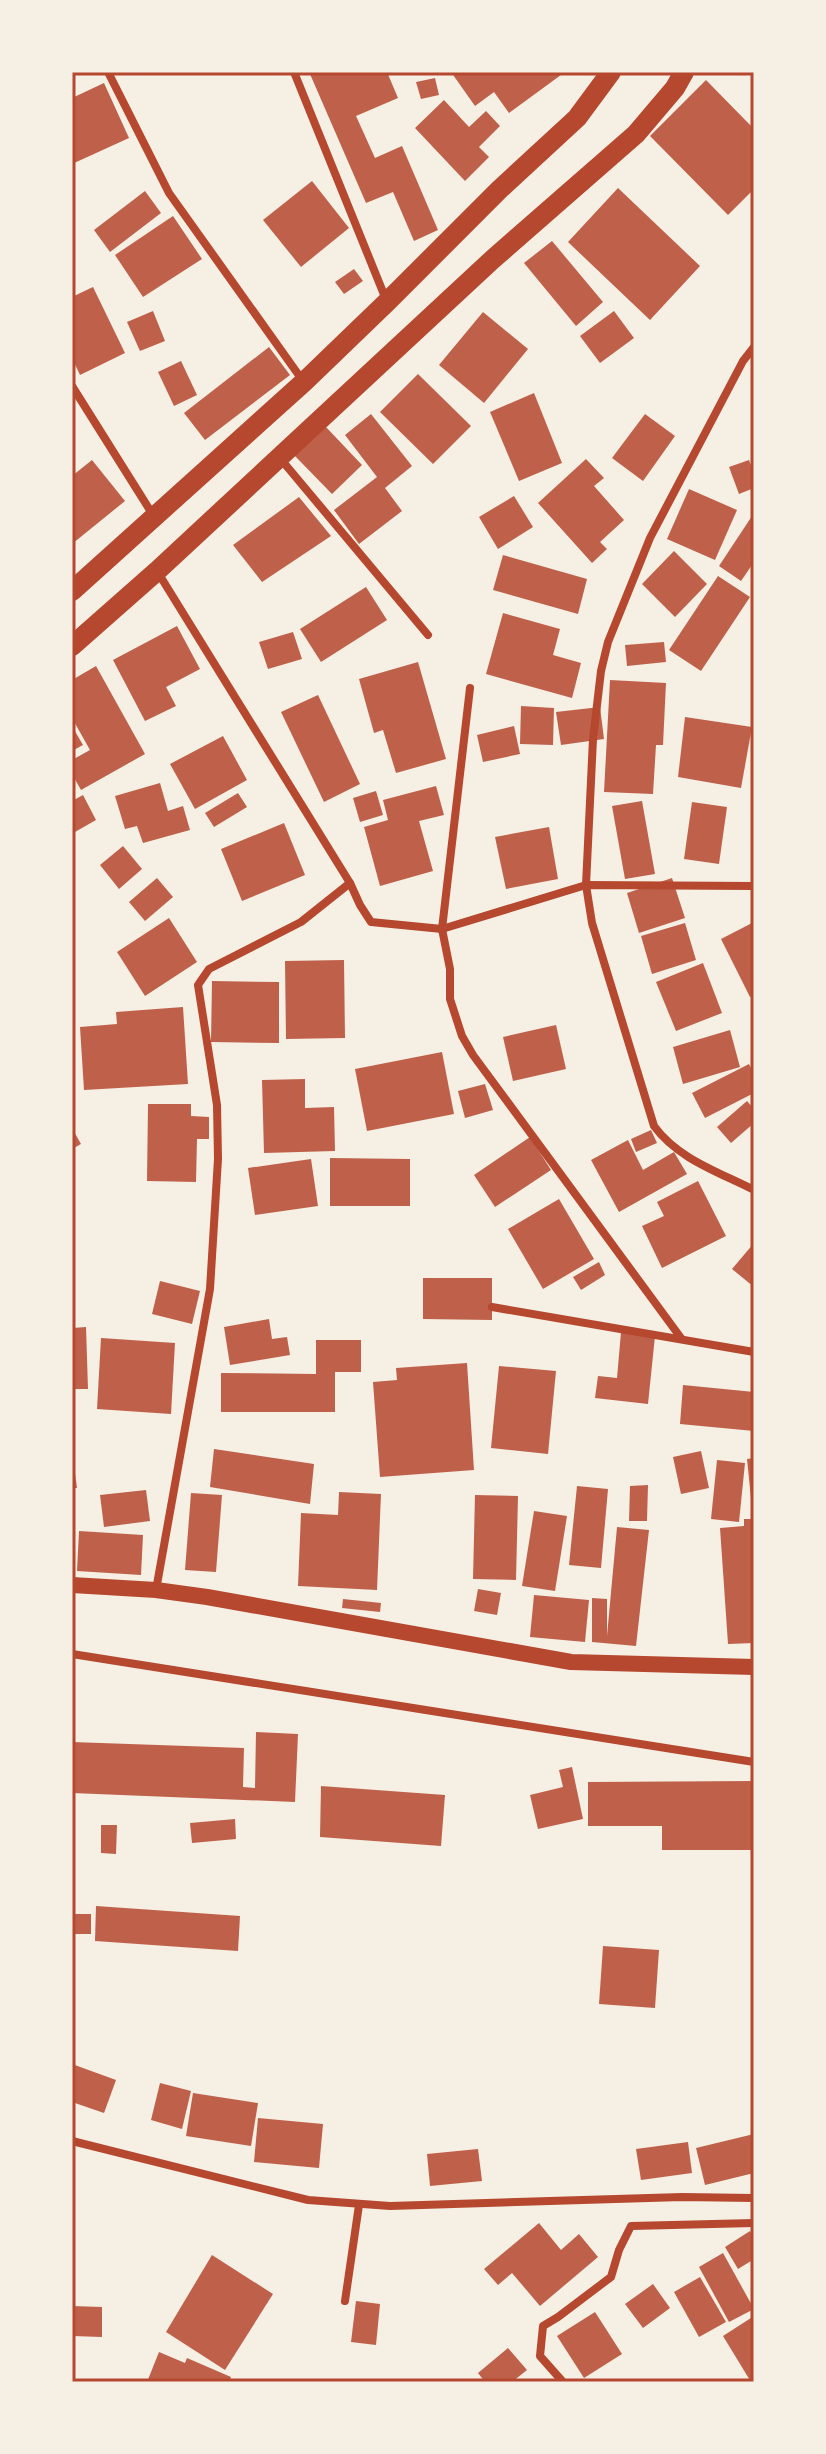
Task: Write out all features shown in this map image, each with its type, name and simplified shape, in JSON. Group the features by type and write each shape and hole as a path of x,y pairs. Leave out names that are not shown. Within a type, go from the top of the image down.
{"main road":[{"path":"72,591 304,382 500,189 577,118 611,72"},
{"path":"72,646 493,259 636,134 675,88 684,72"},
{"path":"72,1585 156,1590 571,1662 754,1667"}],"street":[{"path":"108,72 169,193 304,382"},
{"path":"294,72 387,302"},
{"path":"754,347 743,361 650,538 608,642 601,671 593,739 586,885 592,923 654,1126 662,1138 679,1152 754,1190"},
{"path":"72,386 153,516"},
{"path":"279,457 428,635"},
{"path":"157,571 371,922 442,929 586,885 754,886"},
{"path":"470,688 442,929 450,969 450,999 462,1036 681,1338"},
{"path":"156,1590 211,1275 218,1159 217,1105 198,985 209,969 301,922 350,883"},
{"path":"492,1307 754,1352"},
{"path":"72,1654 754,1762"},
{"path":"72,2141 308,2200 359,2205 754,2198"},
{"path":"345,2301 359,2205"},
{"path":"563,2382 540,2356 543,2326 611,2277 619,2250 631,2226 754,2223"}],"building":[{"path":"387,72 398,98 356,116 375,158 402,146 438,230 414,241 393,192 366,203 310,74"},
{"path":"451,72 565,72 509,113 494,92 475,106"},
{"path":"435,78 439,95 421,99 416,82"},
{"path":"706,80 754,129 754,189 728,215 650,136"},
{"path":"104,83 129,138 72,164 72,98"},
{"path":"444,100 469,127 486,111 500,126 479,147 489,157 465,181 415,128"},
{"path":"312,181 349,228 301,267 263,220"},
{"path":"618,188 700,266 650,320 568,242"},
{"path":"145,191 161,213 110,252 94,230"},
{"path":"173,216 202,259 143,297 115,255"},
{"path":"552,241 603,302 576,326 524,263"},
{"path":"354,269 363,281 344,294 335,282"},
{"path":"93,287 125,353 80,375 72,358 72,297"},
{"path":"153,311 165,341 140,351 127,322"},
{"path":"614,311 634,338 600,363 580,336"},
{"path":"483,312 528,349 484,403 439,365"},
{"path":"269,347 290,375 205,440 184,413"},
{"path":"181,361 197,395 174,406 158,372"},
{"path":"418,374 471,426 433,464 380,412"},
{"path":"534,393 562,463 519,481 490,412"},
{"path":"371,414 412,466 385,488 402,511 359,544 334,510 377,477 345,435"},
{"path":"645,414 675,436 643,481 612,458"},
{"path":"325,426 362,465 332,494 294,455"},
{"path":"586,459 604,478 594,486 624,520 600,542 607,549 592,563 538,503"},
{"path":"92,460 125,501 72,544 72,476"},
{"path":"749,460 754,473 754,488 739,494 729,467"},
{"path":"689,489 737,510 715,560 667,539"},
{"path":"514,496 533,527 498,549 479,517"},
{"path":"299,497 331,536 262,582 233,545"},
{"path":"754,513 754,562 741,581 719,566"},
{"path":"674,551 707,584 675,617 642,584"},
{"path":"503,555 587,579 578,614 493,590"},
{"path":"718,576 750,597 701,671 669,650"},
{"path":"366,587 387,620 321,662 300,629"},
{"path":"503,613 560,629 553,655 581,663 572,698 486,674"},
{"path":"177,626 200,669 166,687 176,706 145,721 113,660"},
{"path":"293,632 302,659 268,669 259,642"},
{"path":"664,642 666,662 627,666 625,645"},
{"path":"418,662 446,759 396,773 383,730 374,733 359,679"},
{"path":"96,666 145,754 81,790 72,774 72,760 90,750 72,718 72,680"},
{"path":"610,680 666,683 663,745 656,745 653,794 604,792"},
{"path":"318,695 360,784 324,802 281,712"},
{"path":"521,706 554,708 553,745 520,744"},
{"path":"600,707 604,739 561,745 556,712"},
{"path":"685,717 752,727 741,788 678,777"},
{"path":"72,726 83,745 72,751"},
{"path":"514,726 520,754 483,762 477,735"},
{"path":"223,736 247,780 195,809 170,764"},
{"path":"160,783 168,811 183,806 190,830 143,843 137,826 125,829 115,796"},
{"path":"436,786 444,815 419,821 433,871 380,886 364,827 388,820 383,800"},
{"path":"376,791 383,815 360,822 353,798"},
{"path":"238,793 247,807 214,827 205,813"},
{"path":"83,795 96,820 75,832 72,826 72,801"},
{"path":"642,801 655,874 625,879 612,806"},
{"path":"692,802 727,807 719,864 684,859"},
{"path":"284,823 305,875 242,901 221,849"},
{"path":"549,827 558,879 506,889 495,837"},
{"path":"123,846 142,869 119,889 100,865"},
{"path":"157,878 173,897 145,921 129,902"},
{"path":"672,878 685,918 639,933 627,893"},
{"path":"169,918 197,962 145,996 117,952"},
{"path":"754,922 754,996 750,997 721,939"},
{"path":"685,923 696,960 652,974 641,936"},
{"path":"344,960 345,1038 286,1039 285,961"},
{"path":"703,963 722,1013 676,1031 656,982"},
{"path":"212,981 279,982 279,1043 211,1042"},
{"path":"183,1007 188,1084 84,1090 80,1027 117,1024 116,1012"},
{"path":"556,1025 566,1069 513,1081 503,1037"},
{"path":"730,1030 740,1067 683,1084 673,1047"},
{"path":"442,1052 454,1114 367,1131 355,1069"},
{"path":"749,1064 754,1074 754,1093 705,1118 692,1093"},
{"path":"305,1079 305,1108 334,1107 335,1151 264,1153 262,1080"},
{"path":"485,1084 493,1110 465,1118 458,1091"},
{"path":"747,1101 754,1109 754,1123 731,1143 717,1127"},
{"path":"148,1104 191,1104 191,1116 209,1117 209,1139 197,1139 196,1182 147,1181"},
{"path":"72,1128 81,1144 72,1149"},
{"path":"651,1130 657,1143 636,1152 631,1139"},
{"path":"530,1137 551,1170 495,1207 474,1175"},
{"path":"628,1140 643,1170 674,1152 687,1174 619,1212 591,1160"},
{"path":"330,1158 410,1159 410,1206 330,1206"},
{"path":"311,1159 318,1206 255,1215 248,1168"},
{"path":"698,1181 726,1236 662,1268 642,1226 664,1216 657,1202"},
{"path":"559,1199 594,1259 543,1289 508,1229"},
{"path":"754,1243 754,1287 732,1269"},
{"path":"599,1262 605,1275 581,1290 573,1277"},
{"path":"423,1278 492,1278 492,1320 423,1319"},
{"path":"160,1281 200,1291 192,1324 152,1314"},
{"path":"269,1319 272,1339 287,1337 290,1355 230,1365 224,1327"},
{"path":"86,1327 88,1389 72,1389 72,1328"},
{"path":"621,1332 655,1336 648,1404 595,1398 598,1376 617,1378"},
{"path":"101,1338 175,1343 171,1414 97,1409"},
{"path":"316,1340 361,1340 361,1372 335,1372 335,1412 221,1412 221,1373 316,1374"},
{"path":"467,1363 474,1470 380,1477 373,1382 397,1380 396,1368"},
{"path":"499,1366 556,1371 548,1454 491,1448"},
{"path":"683,1385 754,1392 754,1431 680,1424"},
{"path":"214,1449 314,1464 310,1504 210,1487"},
{"path":"701,1451 709,1488 681,1494 673,1457"},
{"path":"754,1458 754,1508 752,1508 747,1459"},
{"path":"717,1460 745,1463 739,1522 711,1519"},
{"path":"74,1466 77,1488 72,1488"},
{"path":"648,1485 647,1521 629,1521 630,1486"},
{"path":"577,1486 608,1489 601,1568 569,1565"},
{"path":"146,1490 150,1521 104,1527 100,1495"},
{"path":"339,1492 381,1494 377,1590 298,1586 301,1513 338,1515"},
{"path":"191,1493 222,1495 216,1572 185,1570"},
{"path":"475,1495 518,1496 516,1580 473,1579"},
{"path":"534,1511 567,1516 555,1591 522,1586"},
{"path":"744,1519 754,1519 754,1643 728,1644 720,1528 744,1526"},
{"path":"617,1527 649,1530 636,1646 592,1642 592,1598 607,1599 607,1636"},
{"path":"79,1531 143,1535 141,1575 77,1571"},
{"path":"478,1589 501,1593 497,1615 474,1611"},
{"path":"534,1595 589,1600 585,1642 530,1637"},
{"path":"343,1599 381,1603 380,1612 342,1608"},
{"path":"256,1732 298,1734 295,1802 72,1793 72,1742 244,1748 243,1787 255,1788"},
{"path":"572,1767 583,1819 538,1829 530,1795 563,1787 559,1770"},
{"path":"754,1781 754,1850 662,1850 662,1826 588,1826 588,1782"},
{"path":"321,1786 445,1795 441,1846 320,1837"},
{"path":"235,1819 236,1839 192,1843 190,1823"},
{"path":"101,1825 117,1825 116,1854 101,1853"},
{"path":"96,1906 240,1916 238,1951 95,1941"},
{"path":"72,1914 91,1914 91,1934 72,1934"},
{"path":"603,1946 659,1950 655,2008 599,2004"},
{"path":"72,2064 116,2080 104,2113 72,2102"},
{"path":"160,2083 191,2091 182,2129 151,2120"},
{"path":"193,2093 258,2103 251,2146 186,2136"},
{"path":"258,2118 323,2124 319,2168 254,2162"},
{"path":"754,2134 754,2173 705,2185 696,2148"},
{"path":"688,2142 692,2173 641,2180 636,2149"},
{"path":"478,2149 482,2181 430,2186 427,2154"},
{"path":"539,2223 561,2250 579,2234 598,2257 540,2306 512,2273 498,2285 484,2269"},
{"path":"750,2231 754,2238 754,2266 751,2261 738,2269 725,2247"},
{"path":"723,2253 754,2309 729,2322 699,2267"},
{"path":"212,2255 273,2294 225,2370 166,2332"},
{"path":"700,2277 726,2322 699,2337 674,2292"},
{"path":"653,2284 670,2308 643,2328 625,2304"},
{"path":"356,2301 380,2304 376,2345 351,2342"},
{"path":"72,2306 102,2307 102,2337 72,2336"},
{"path":"595,2312 622,2354 584,2378 557,2336"},
{"path":"754,2316 754,2380 751,2382 723,2336"},
{"path":"508,2348 527,2370 512,2382 485,2382 478,2373"},
{"path":"159,2352 185,2363 187,2358 231,2377 229,2382 147,2382"}]}
